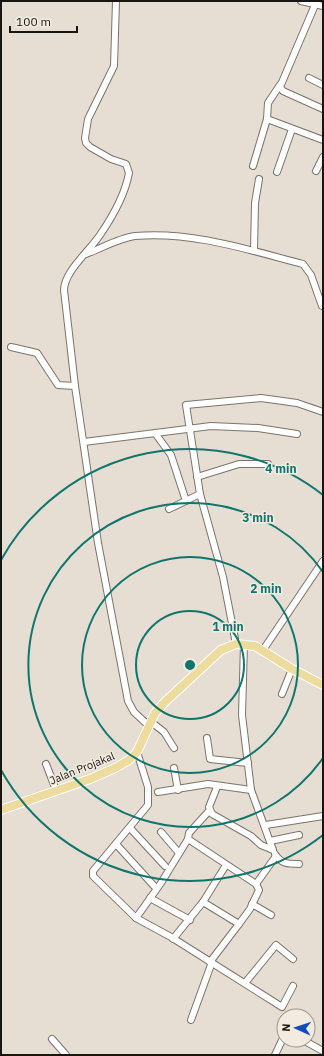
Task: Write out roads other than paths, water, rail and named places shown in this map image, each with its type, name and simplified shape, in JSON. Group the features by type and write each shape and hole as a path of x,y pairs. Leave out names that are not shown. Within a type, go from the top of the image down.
{"main road":[{"name":"Jalan Projakal","path":"1,810 115,768 129,760 137,752 149,723 166,700 221,650 240,644"},
{"path":"240,644 255,646 292,669 323,685"}],"street":[{"path":"116,1 114,66 88,119 85,138 86,143 90,147 110,159 126,164 129,174 116,209 86,254 69,274 64,286 75,386 98,543 128,701 131,708 149,723 164,732 174,748"},
{"path":"253,166 267,119 268,104 288,70 318,4 301,1"},
{"path":"309,78 323,85"},
{"path":"280,85 283,91 323,109"},
{"path":"267,119 323,140"},
{"path":"277,172 292,129"},
{"path":"316,170 322,160"},
{"path":"254,251 255,203 259,179"},
{"path":"86,254 135,236 199,239 254,251 303,264 311,275 322,306"},
{"path":"11,347 35,351 40,355 58,385 75,386"},
{"path":"275,853 266,825 251,790 242,715 240,644 224,577 200,494 187,404 261,398 296,403 323,412"},
{"path":"84,442 211,426 248,427 297,434"},
{"path":"155,433 171,455 186,501"},
{"path":"197,477 239,464 268,464"},
{"path":"169,509 200,494"},
{"path":"263,650 323,560"},
{"path":"282,694 292,669"},
{"path":"207,738 210,759 248,763"},
{"path":"137,752 148,788 148,805 92,873 101,885 136,918 173,938 282,1007 293,986"},
{"path":"46,764 56,790"},
{"path":"174,768 178,790"},
{"path":"158,792 204,785 251,790"},
{"path":"136,918 188,839 189,833 209,811 217,786"},
{"path":"209,811 255,838 261,845 275,853 287,864 299,864"},
{"path":"266,825 323,816"},
{"path":"130,828 165,866"},
{"path":"161,832 179,853"},
{"path":"270,841 298,835"},
{"path":"188,839 256,884 259,890 239,924 211,962 191,1020"},
{"path":"116,844 154,886"},
{"path":"256,884 275,853"},
{"path":"173,938 190,920 226,865"},
{"path":"150,898 190,920"},
{"path":"203,902 239,924"},
{"path":"252,904 271,915"},
{"path":"245,984 276,945 292,959"},
{"path":"52,1039 66,1055"}]}
